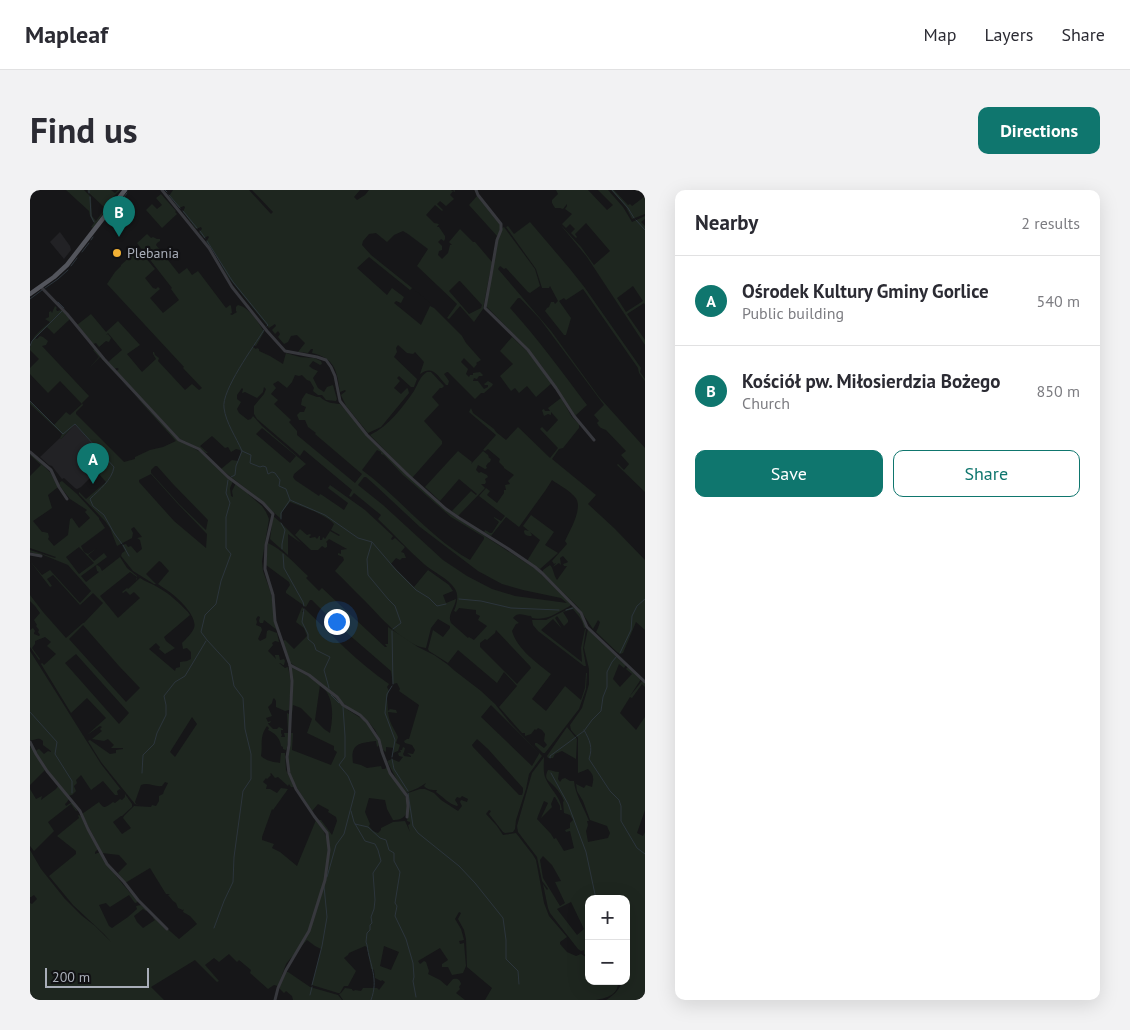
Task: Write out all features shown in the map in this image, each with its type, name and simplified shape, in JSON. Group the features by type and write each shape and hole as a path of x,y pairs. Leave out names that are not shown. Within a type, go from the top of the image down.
{"main road":[{"path":"30,294 42,289 67,265 125,190"}],"street":[{"path":"162,190 209,248 232,287 285,351 326,360 336,376 340,401 368,435 408,476 446,509 542,573 581,613 588,627 645,682"},
{"path":"476,190 501,224 485,308 528,350 541,366 577,421 594,440"},
{"path":"42,289 67,314 104,359 179,440 199,449 228,477 263,504 272,514 266,545 265,569 273,595 275,622 290,665 292,681 287,757 289,773 296,789 327,833 329,850 325,880 309,931 286,970 275,1000"},
{"path":"30,452 51,470 67,499"},
{"path":"30,554 41,556"},
{"path":"290,665 309,675 343,705 360,715 367,722 379,740 390,773 406,796 408,817"},
{"path":"30,742 47,771 80,811 107,864 138,900 167,929"}],"shaded area":[{"path":"66,190 84,190 91,197 92,216 96,221 105,211 93,228 91,227 94,223 89,211"},
{"path":"88,190 111,190 115,193 120,190 112,198 106,209"},
{"path":"173,190 249,190 271,214 273,212 252,190 360,190 354,197 357,200 369,190 455,190 450,195 454,199 446,206 440,201 437,204 442,211 435,205 426,215 434,223 439,224 437,227 445,236 444,241 441,239 438,242 442,246 442,250 439,251 438,255 442,259 448,253 450,245 452,245 449,242 460,229 475,242 492,262 483,309 474,322 460,306 449,319 447,318 457,304 417,266 428,249 403,231 394,235 387,242 376,233 369,234 362,245 371,255 432,304 412,288 410,290 369,257 357,268 387,295 392,288 404,297 401,303 396,301 394,303 421,325 430,306 434,308 462,336 481,360 476,363 474,368 464,358 461,362 468,369 466,374 469,377 473,373 480,372 483,375 477,379 474,378 473,381 478,381 484,389 488,387 488,385 484,384 488,381 493,384 492,386 475,399 448,372 444,374 449,381 448,385 432,371 424,371 420,374 424,362 415,352 413,354 407,353 398,345 394,357 417,379 414,387 411,387 399,376 397,378 400,381 394,388 401,394 407,388 409,393 381,427 368,433 346,406 341,395 346,391 340,392 336,372 330,362 320,355 312,353 313,349 308,353 298,352 305,343 297,335 291,336 288,342 284,344 278,337 280,334 278,331 275,334 272,330 276,326 275,324 269,328 228,277 206,242 209,237 204,238 199,232 202,229 201,227 196,229 183,212 185,207 179,208 169,196","holes":["460,281 482,305 481,308 469,314 449,291"]},
{"path":"556,190 588,190 607,210 613,205 598,190 608,190 623,207 632,222 645,216 645,219 641,222 645,226 645,305 644,303 627,314 645,340 645,345 587,257 559,223 581,247 594,265 610,251 586,223 575,234 576,238 571,233 575,229 570,224 566,228 562,224 572,214 565,209 567,204 563,209 555,208 552,200 558,194","holes":["633,286 643,301 626,312 617,298"]},
{"path":"611,190 614,190 628,205 632,206 644,197 645,214 632,219 626,207"},
{"path":"161,194 177,214 162,228 146,210 152,204 157,209 162,205 156,198"},
{"path":"477,196 500,222 500,230 495,242 497,236 469,205"},
{"path":"530,222 585,288 641,368 640,372 645,381 583,289 566,300 564,298 559,301 571,318 566,335 564,335 545,311 551,302 555,304 558,301 550,286 549,288 542,288 536,269 506,227 508,226 514,234"},
{"path":"504,227 535,269 540,286 530,293 506,268 504,269 500,266 498,269 551,331 599,397 645,448 645,492 617,465 624,470 629,464 621,455 626,451 597,423 599,421 594,415 604,405 540,319 520,298 510,308 587,405 575,416 541,365 486,306 497,243"},
{"path":"60,232 71,250 64,259 50,242"},
{"path":"147,234 151,238 160,239 156,245 179,274 187,268 192,275 198,271 226,308 231,306 232,313 230,314 232,315 237,312 236,307 238,305 250,312 264,332 256,346 253,345 259,351 283,364 286,353 321,361 322,364 320,365 313,361 309,366 318,371 313,378 318,388 324,392 327,387 333,385 336,401 326,400 322,395 318,395 313,391 314,388 310,381 302,375 295,375 287,388 278,381 273,384 276,388 271,394 278,400 274,404 291,420 289,422 297,431 297,435 355,483 362,474 315,434 308,427 305,420 299,420 297,415 300,412 304,412 306,407 301,405 306,393 329,402 340,404 380,448 448,512 537,570 571,604 556,614 543,618 532,618 531,616 519,614 513,618 519,623 516,624 512,631 518,644 551,674 532,699 546,711 565,686 581,700 587,673 586,689 579,709 545,753 535,745 537,743 544,748 547,745 544,741 545,734 542,730 535,729 531,734 525,736 525,733 522,733 499,707 517,686 504,672 497,683 458,650 448,663 429,651 433,630 443,637 450,628 450,626 438,619 431,628 426,648 409,642 401,636 335,571 344,560 338,553 341,554 341,550 347,549 329,539 326,542 327,547 322,546 318,550 311,550 295,535 300,529 307,535 310,534 310,538 315,537 317,539 320,536 320,540 323,537 325,539 330,531 339,536 331,530 334,524 330,520 290,502 282,512 281,519 221,469 232,460 238,461 240,450 236,449 231,452 228,447 225,448 212,436 200,446 208,453 206,453 180,439 116,371 119,369 114,369 108,362 122,350 108,333 106,335 108,334 111,338 109,342 106,341 99,347 96,343 93,344 77,325 91,314 106,332 118,321 140,345 127,354 142,372 156,359 153,354 154,352 159,358 158,361 185,390 192,384 199,390 202,388 107,284 121,265 139,250 155,269 145,278 153,288 156,289 158,287 160,289 150,298 163,313 179,300 137,243","holes":["264,387 266,389 264,394 254,406 254,414 257,419 300,456 304,450 352,490 349,496 351,497 354,493 381,515 378,519 412,553 452,585 457,597 454,611 456,612 459,608 476,610 476,614 480,616 478,620 487,626 474,640 468,638 451,623 450,617 456,599 446,603 443,595 453,591 449,585 428,570 414,587 391,564 396,558 400,560 406,558 404,553 401,552 405,547 395,538 392,540 393,536 365,510 330,485 328,488 348,503 344,510 295,480 294,474 306,464 253,416 248,420 237,409 241,402 237,399 237,395 242,388 242,393 245,392 257,398 263,392","262,428 296,456 290,463 256,434","377,450 381,452 403,475 451,517 484,537 470,560 441,540 362,470","364,477 420,527 478,571 502,584 561,598 567,603 515,596 492,589 467,576 443,560 383,505 358,485","496,630 530,666 531,668 517,684 480,647 480,643 485,639 487,640"]},
{"path":"55,306 57,311 62,310 69,320 54,334 47,327 35,338 37,339 40,336 48,341 46,345 42,346 89,396 82,403 83,405 76,414 124,462 176,441 131,391 176,438 202,453 233,481 230,488 231,496 233,497 232,491 236,483 262,506 269,519 262,561 263,571 271,593 277,630 264,620 263,623 260,623 260,617 258,616 256,625 261,627 262,630 258,639 260,641 266,638 267,631 269,630 277,633 279,642 275,641 272,643 273,645 268,651 276,659 275,655 279,655 280,660 284,659 284,665 279,663 285,668 288,667 291,682 289,710 285,711 276,707 274,698 268,707 272,716 266,718 268,722 271,721 268,723 273,729 279,727 283,729 281,730 281,737 285,737 284,733 288,733 287,713 289,714 289,733 287,748 286,750 283,749 278,738 268,730 267,726 262,737 261,756 280,763 281,753 285,753 286,770 294,787 291,787 289,784 288,786 278,777 275,778 271,773 263,782 267,785 266,789 277,793 281,788 288,789 272,809 262,840 274,844 272,848 297,866 316,820 323,829 328,842 326,833 318,820 321,820 332,835 337,821 336,817 328,812 329,810 318,804 312,811 292,778 288,764 291,733 293,733 292,750 331,765 337,752 334,750 334,746 307,733 312,719 301,708 293,705 291,714 293,684 291,667 308,676 331,693 348,710 364,720 376,735 379,745 377,747 376,741 357,745 353,751 353,763 367,768 381,766 382,769 385,769 387,767 406,798 407,812 402,818 393,820 385,800 369,798 365,812 370,824 369,826 373,831 378,833 381,828 393,822 405,821 410,832 408,825 410,822 407,821 408,793 425,789 434,793 458,811 462,806 461,800 467,802 468,799 462,796 460,798 457,797 455,800 458,805 454,805 436,792 437,790 430,790 425,787 426,783 406,793 387,761 392,759 399,762 403,757 399,756 398,753 401,752 400,750 403,747 405,748 404,756 411,757 407,753 413,754 415,750 412,745 404,741 409,739 419,705 399,691 397,683 393,684 391,671 332,620 312,600 310,600 306,607 286,593 290,585 289,582 266,565 268,543 289,558 308,576 306,578 319,591 322,588 385,647 387,647 385,644 388,644 388,627 447,664 495,704 510,723 542,756 529,774 513,832 503,832 489,814 491,811 489,810 486,814 503,835 516,833 536,860 544,903 549,916 567,937 560,944 567,952 576,956 581,954 585,956 585,985 618,985 617,990 612,995 596,1000 485,1000 492,988 467,967 466,939 458,919 461,913 459,912 455,919 461,929 464,940 459,941 460,944 464,943 466,966 463,973 452,975 448,967 442,967 442,964 448,960 440,948 418,961 420,964 424,961 426,962 428,974 447,986 453,979 459,980 461,984 460,989 456,993 465,1000 343,1000 339,994 341,993 345,988 354,991 361,991 363,988 377,988 379,990 385,982 375,978 374,970 371,969 367,947 365,946 349,953 344,958 356,971 348,986 344,986 340,993 338,993 312,985 321,949 307,940 286,964 278,986 274,985 268,989 250,973 251,970 239,960 237,962 229,954 219,962 214,958 205,965 219,981 217,982 195,960 151,987 164,1000 30,1000 30,903 32,904 37,899 34,895 30,897 30,850 41,869 65,899 111,942 104,934 73,905 49,876 76,854 76,851 57,836 79,818 78,815 81,816 98,849 95,854 100,852 113,872 138,902 135,903 129,895 110,907 106,903 99,905 109,926 112,928 137,909 136,906 141,905 147,910 143,909 134,916 143,928 155,920 154,917 179,939 197,924 190,916 183,912 184,909 178,908 168,895 170,894 166,894 150,868 125,883 118,873 127,864 119,855 102,853 82,814 99,802 105,807 120,799 122,800 125,794 132,807 113,822 122,834 131,828 123,818 124,816 134,806 151,807 152,805 156,806 159,796 163,794 168,783 165,782 162,786 141,785 135,802 142,806 135,804 101,762 88,741 90,740 110,754 116,753 116,750 123,749 111,748 114,745 108,739 104,741 92,739 102,731 100,726 87,735 106,718 87,698 71,713 41,664 44,665 56,654 47,646 51,642 45,637 35,641 32,648 39,660 30,647 30,630 33,628 34,634 40,635 34,620 40,613 30,601 30,595 66,638 103,603 93,593 80,605 53,575 47,579 52,586 50,587 30,561 42,575 50,570 80,603 91,591 68,565 41,554 30,552 30,550 56,557 30,548 30,476 41,465 30,455 50,472 58,487 48,495 52,508 33,521 42,532 48,533 48,539 54,546 68,535 70,519 72,518 79,528 90,518 85,512 87,510 70,499 59,485 62,481 99,518 105,528 81,546 84,552 88,554 97,548 88,555 94,561 104,553 107,557 81,576 86,582 99,572 97,571 97,565 102,571 120,557 127,568 137,576 130,572 100,596 118,618 140,598 134,592 130,595 126,591 122,592 140,578 167,593 178,602 190,615 164,637 175,648 165,654 156,643 149,649 175,671 176,668 180,667 180,662 191,659 191,652 187,648 183,649 182,643 194,628 191,614 183,604 158,584 169,571 161,562 159,561 146,574 156,584 154,584 133,571 121,556 125,551 122,545 131,546 137,553 142,549 140,540 137,538 142,537 134,527 131,529 133,533 132,538 117,546 105,521 79,494 79,492 86,499 106,482 98,473 92,475 97,471 89,463 91,460 83,451 92,443 75,424 61,439 62,434 30,404 30,401 54,425 66,412 70,415 82,404 60,381 48,393 30,374 30,368 39,359 30,350 30,345 37,334 50,322 45,319 49,317 49,312 51,311 52,313","holes":["157,466 208,520 206,530 180,505 151,473 151,470","151,474 207,534 206,548 174,521 139,480","79,547 94,563 79,574 66,557","83,625 140,688 126,702 69,639","76,654 129,713 119,724 65,663","320,685 331,701 332,720 330,733 315,720","491,705 539,753 532,766 481,717","192,717 197,724 175,757 170,752","477,739 488,749 523,788 522,795 519,795 472,745","384,946 399,952 391,970 380,966"]},
{"path":"512,337 527,351 552,383 536,397 527,386 519,393 515,388 511,391 500,376 513,364 500,351"},
{"path":"95,349 121,380 100,357 89,368 99,357 93,350"},
{"path":"427,372 431,372 444,386 432,397 439,405 424,421 442,441 442,444 412,478 370,435 395,416"},
{"path":"561,398 572,417 579,424 579,428 552,459 596,495 588,504 645,560 645,630 636,622 623,653 620,654 596,632 600,622 598,620 593,629 578,607 543,573 543,570 550,565 557,580 567,566 563,564 568,562 563,556 560,558 561,565 559,563 553,567 556,563 554,564 552,561 567,544 565,541 575,519 578,507 573,494 552,480 519,527 506,517 491,536 484,532 485,530 492,533 499,522 494,517 501,521 505,516 479,496 486,488 490,491 487,495 497,503 504,490 506,490 505,485 510,484 508,481 514,475 504,468 499,462 500,459 488,449 483,450 496,435 469,412 471,408 473,413 506,440 518,427 550,458 558,448 540,429 542,427 547,432 558,420 551,412 551,415 544,416 542,410 550,411 548,408"},
{"path":"75,424 92,443 83,451 91,460 89,463 97,471 77,489 64,478 62,479 52,466 40,457"},
{"path":"458,451 472,462 471,464 483,451 491,459 486,466 487,468 485,469 478,465 476,470 488,477 485,479 485,484 481,484 485,488 458,516 452,511 471,491 477,494 459,479 440,501 425,487"},
{"path":"531,515 554,532 545,545 558,553 540,569 527,561 540,540 530,532 531,536 527,535 524,531 529,531 523,526"},
{"path":"273,516 301,543 288,534 288,555 270,539"},
{"path":"302,607 304,609 302,612 305,609 356,658 389,684 387,687 389,691 387,698 388,711 390,709 396,710 397,713 388,712 398,737 396,743 400,745 398,751 393,753 394,748 386,747 386,752 383,750 375,730 368,721 343,703 316,679 289,662 283,641 285,640 294,649 307,636 304,628 296,622"},
{"path":"572,607 579,613 586,627 584,628 573,609 563,612 568,620 564,626 557,616 555,618 562,629 553,619 541,630 582,662 581,648 586,629 583,649 586,666 538,631 533,625 532,620 546,620"},
{"path":"588,629 626,665 624,668 619,664 613,679 620,687 632,674 626,669 628,667 641,679 630,696 642,681 645,683 645,687 642,684 632,698 630,697 620,713 636,730 645,717 645,810 637,833 643,836 645,832 645,1000 606,1000 614,995 621,985 630,985 630,895 585,895 585,955 584,950 578,949 550,913 543,884 548,889 542,881 537,857 518,832 517,826 532,773 544,757 545,777 557,796 562,810 560,810 560,806 554,797 551,804 552,807 541,818 548,803 544,801 537,819 554,839 556,838 564,851 574,848 570,831 566,832 565,830 570,828 570,823 573,820 570,815 564,813 562,797 546,778 548,770 559,772 558,779 560,782 565,778 574,781 578,796 589,821 587,821 586,831 588,842 608,838 610,833 607,826 590,820 577,791 576,784 584,788 586,785 592,787 593,781 593,777 588,769 578,773 578,738 571,730 570,725 582,708 589,684 589,669 584,648","holes":["543,856 552,865 561,881 555,882 565,903 560,906 543,878 540,860","571,902 584,929 577,935 557,909"]},
{"path":"30,651 101,764 122,791 120,789 117,791 118,795 115,795 103,781 91,790 81,775 76,780 77,783 74,786 76,791 68,796 44,766 35,751 39,749 44,754 51,751 43,745 43,741 38,739 30,740"},
{"path":"567,727 577,739 576,759 562,751 555,754 553,758 548,758 547,756"},
{"path":"31,746 45,770 30,785 30,748"},
{"path":"58,786 69,799 65,804 66,806 72,802 77,811 71,804 48,822 54,831 34,851 30,846 30,789 36,799 42,796 41,800"},
{"path":"286,972 310,987 338,995 342,1000 293,1000 292,996 286,991 284,993 279,988"}],"waterway":[{"path":"612,190 634,218"},
{"path":"113,212 127,193"},
{"path":"169,195 180,208"},
{"path":"90,197 91,216 94,222"},
{"path":"183,211 197,228"},
{"path":"636,220 645,230"},
{"path":"200,231 205,238"},
{"path":"207,241 233,282 267,326"},
{"path":"82,252 89,243"},
{"path":"71,266 77,258"},
{"path":"45,288 68,270"},
{"path":"30,299 42,290"},
{"path":"58,302 64,308"},
{"path":"30,346 32,341 62,311"},
{"path":"264,330 239,369 224,400 225,414 229,425 242,451 251,455 250,463 266,467 268,474 275,473 280,480 279,486 286,489 290,500 325,515 358,538 372,542 367,559 368,575 395,606 401,623 393,629"},
{"path":"30,401 63,434 75,424 114,467 108,480 90,499 93,506 104,515 122,544"},
{"path":"231,477 235,475 236,466 242,451"},
{"path":"214,928 233,882 234,857 243,791 251,779 251,754 245,729 243,698 234,686 230,665 201,632 205,615 216,604 221,581 231,554 226,548 226,517 230,503 226,493 228,480"},
{"path":"281,519 281,513 290,500"},
{"path":"281,523 285,530 282,549"},
{"path":"372,542 416,590 429,598 437,606 446,604"},
{"path":"123,545 129,556"},
{"path":"283,554 284,568 304,606"},
{"path":"459,599 481,601 511,608 559,610"},
{"path":"620,653 631,630 632,616 637,606 645,599"},
{"path":"566,610 573,608"},
{"path":"304,609 302,622 308,634 308,639 314,644 316,650 330,657 324,670 329,688"},
{"path":"392,631 393,684"},
{"path":"142,773 143,755 154,744 166,715 164,696 175,682 185,676 206,641"},
{"path":"577,736 584,731 601,711 607,687 607,672 617,656"},
{"path":"392,686 387,694 385,713 395,740 392,757"},
{"path":"331,695 339,703"},
{"path":"327,877 336,845 344,834 355,792 348,776 339,765 345,757 343,707"},
{"path":"30,712 57,742 55,754 72,781 72,793"},
{"path":"584,730 590,744 589,759 610,791 619,800 621,821 637,848 645,854"},
{"path":"550,758 550,756 576,737"},
{"path":"392,759 394,769 408,791"},
{"path":"551,773 568,804 586,852 595,895"},
{"path":"408,793 413,826 418,833 459,866 503,918 506,959 518,971 519,984"},
{"path":"351,811 354,822 365,841 375,844 381,861 373,873 375,900 371,917 372,923 367,933 366,942 374,979 371,1000"},
{"path":"355,824 368,827 380,838 386,840 389,850 394,853 394,861 400,872 395,916 406,939 413,963 413,981 416,997"},
{"path":"312,985 327,917 324,886"},
{"path":"310,995 312,987"}],"place":[{"name":"Kościół pw. Miłosierdzia Bożego","path":"119,237"},
{"name":"Plebania","path":"117,253"},
{"name":"Ośrodek Kultury Gminy Gorlice","path":"93,484"}]}
